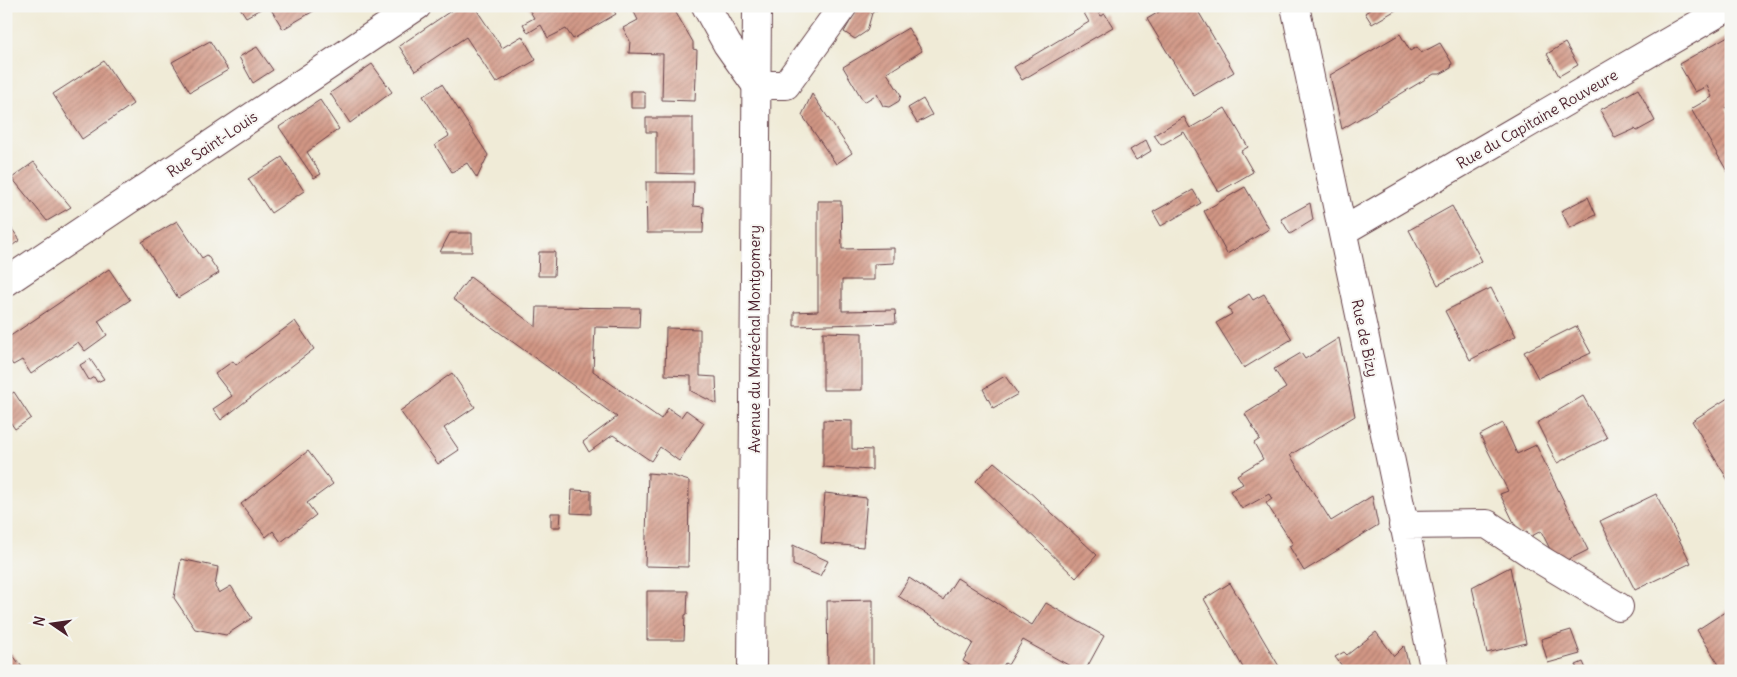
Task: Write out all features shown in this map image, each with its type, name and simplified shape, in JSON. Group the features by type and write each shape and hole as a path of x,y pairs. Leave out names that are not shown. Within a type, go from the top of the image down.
{"street":[{"name":"Rue Saint-Louis","path":"6,282 417,6"},
{"path":"706,6 727,44 756,85 786,85 843,6"},
{"name":"Avenue du Maréchal Montgomery","path":"752,671 757,6"},
{"name":"Rue de Bizy","path":"1295,6 1435,671"},
{"name":"Rue du Capitaine Rouveure","path":"1343,231 1730,6"},
{"path":"1403,525 1487,524 1540,560 1620,608"}],"building":[{"path":"239,6 266,6 246,17"},
{"path":"269,6 322,6 283,29"},
{"path":"458,6 474,6 502,48 522,36 536,60 496,83 466,37 415,71 399,46"},
{"path":"527,6 610,6 616,14 573,39 566,29 548,38 541,25 528,33 523,24 534,18"},
{"path":"631,6 672,6 693,42 693,49 697,50 695,101 662,100 663,54 629,53 630,41 623,28 638,20"},
{"path":"859,6 883,6 872,13 867,31 855,39 844,32"},
{"path":"1080,6 1095,6 1101,16 1105,14 1113,27 1022,80 1014,67 1089,22"},
{"path":"1169,6 1195,6 1234,72 1194,96 1147,19"},
{"path":"1375,6 1394,6 1396,10 1372,24 1365,13"},
{"path":"908,28 922,51 887,73 901,95 899,101 889,107 883,106 877,94 864,102 843,67"},
{"path":"1400,34 1410,51 1417,47 1421,53 1440,43 1452,63 1451,68 1440,74 1434,74 1342,129 1330,75"},
{"path":"1728,36 1731,41 1731,105 1726,108 1731,116 1731,178 1691,109 1712,97 1707,86 1695,92 1679,64"},
{"path":"210,41 228,70 190,92 172,62"},
{"path":"1565,43 1578,65 1559,76 1547,54"},
{"path":"257,47 273,70 253,83 239,57"},
{"path":"104,61 133,104 82,139 53,94"},
{"path":"372,64 392,92 350,123 330,93"},
{"path":"442,84 488,155 477,178 467,163 452,172 435,145 449,136 423,96"},
{"path":"1638,89 1655,121 1637,131 1635,129 1615,138 1600,110"},
{"path":"631,91 643,91 645,95 645,108 631,108"},
{"path":"812,94 852,153 836,164 802,115"},
{"path":"923,99 932,115 917,123 908,108"},
{"path":"320,100 339,129 307,152 321,174 314,178 279,127"},
{"path":"1225,108 1248,147 1241,151 1253,172 1219,192 1184,132 1161,145 1154,135 1184,117 1190,128"},
{"path":"646,118 693,118 693,174 656,173 656,132 646,132"},
{"path":"1146,140 1151,151 1136,160 1130,150"},
{"path":"282,157 304,191 271,213 248,179"},
{"path":"34,162 71,207 47,221 12,178"},
{"path":"646,182 694,182 693,206 704,207 703,233 647,233"},
{"path":"1245,187 1269,229 1227,254 1204,211"},
{"path":"1193,190 1201,203 1161,226 1153,212"},
{"path":"1588,197 1596,215 1570,228 1561,211"},
{"path":"818,201 841,201 842,249 894,248 894,263 874,264 874,280 842,280 842,311 895,310 896,323 794,326 794,312 818,311"},
{"path":"1310,203 1313,220 1290,234 1281,219"},
{"path":"1452,206 1482,261 1438,285 1409,230"},
{"path":"6,221 20,240 6,250"},
{"path":"177,221 202,258 207,255 219,273 178,298 142,242"},
{"path":"450,233 472,233 472,252 440,252"},
{"path":"539,252 555,252 554,276 538,276"},
{"path":"109,269 130,300 98,321 107,335 85,351 78,342 31,374 22,360 13,365 6,355 6,339"},
{"path":"470,277 536,327 537,307 640,308 639,328 595,327 593,371 661,419 668,408 681,417 686,410 704,423 679,461 660,447 651,461 613,435 589,452 583,442 617,417 453,299"},
{"path":"1491,288 1516,336 1470,360 1445,311"},
{"path":"1249,294 1253,300 1264,294 1292,339 1244,368 1216,323 1232,314 1228,308"},
{"path":"295,321 314,349 221,420 213,409 232,396 215,374 233,361 236,365"},
{"path":"1576,326 1591,353 1538,378 1524,352"},
{"path":"666,328 700,329 700,376 716,377 717,404 691,391 691,376 665,375"},
{"path":"823,332 862,333 862,390 823,390"},
{"path":"1339,338 1355,416 1290,455 1331,521 1372,496 1378,525 1304,571 1289,546 1293,544 1266,503 1272,499 1269,494 1242,509 1230,491 1243,484 1237,475 1263,459 1254,443 1260,439 1245,414 1286,388 1274,369 1301,353 1305,359"},
{"path":"90,359 104,379 97,382 94,377 89,380 80,365"},
{"path":"452,373 475,407 444,428 459,450 438,464 400,411"},
{"path":"1005,376 1018,394 993,408 983,389"},
{"path":"14,392 31,418 15,429 6,416 6,397"},
{"path":"1583,396 1607,438 1557,463 1537,423"},
{"path":"1731,396 1731,485 1692,421"},
{"path":"823,420 852,421 852,449 872,450 872,470 823,467"},
{"path":"1503,423 1517,454 1536,445 1588,550 1558,565 1541,531 1530,537 1527,531 1520,535 1500,494 1508,491 1480,435"},
{"path":"308,451 333,484 307,503 316,515 281,542 273,531 266,537 241,504"},
{"path":"994,462 1023,486 1097,555 1076,578 976,481"},
{"path":"648,473 670,475 689,481 688,567 645,566"},
{"path":"572,490 591,491 591,514 571,513"},
{"path":"825,493 867,498 863,547 821,543"},
{"path":"1656,494 1691,563 1635,590 1600,521"},
{"path":"551,513 561,513 560,527 551,527"},
{"path":"793,545 828,561 820,576 793,565"},
{"path":"181,559 218,567 215,587 219,593 231,586 252,618 226,635 195,629 174,598"},
{"path":"1510,567 1526,643 1487,653 1472,587"},
{"path":"909,578 943,600 957,578 1032,625 1046,603 1104,636 1085,671 1079,671 1023,640 1008,665 1005,663 1000,671 979,671 963,661 973,643 898,596"},
{"path":"1230,583 1280,668 1275,671 1245,671 1204,599"},
{"path":"647,591 688,591 684,640 647,640"},
{"path":"873,600 873,671 828,671 827,601"},
{"path":"1731,608 1731,671 1727,669 1723,671 1697,630"},
{"path":"1571,630 1580,654 1548,663 1541,639"},
{"path":"1376,632 1394,656 1404,646 1410,671 1346,671 1335,657 1344,652 1347,655"},
{"path":"6,647 23,668 19,671 6,671"},
{"path":"1583,662 1587,671 1578,671 1576,665"}]}
